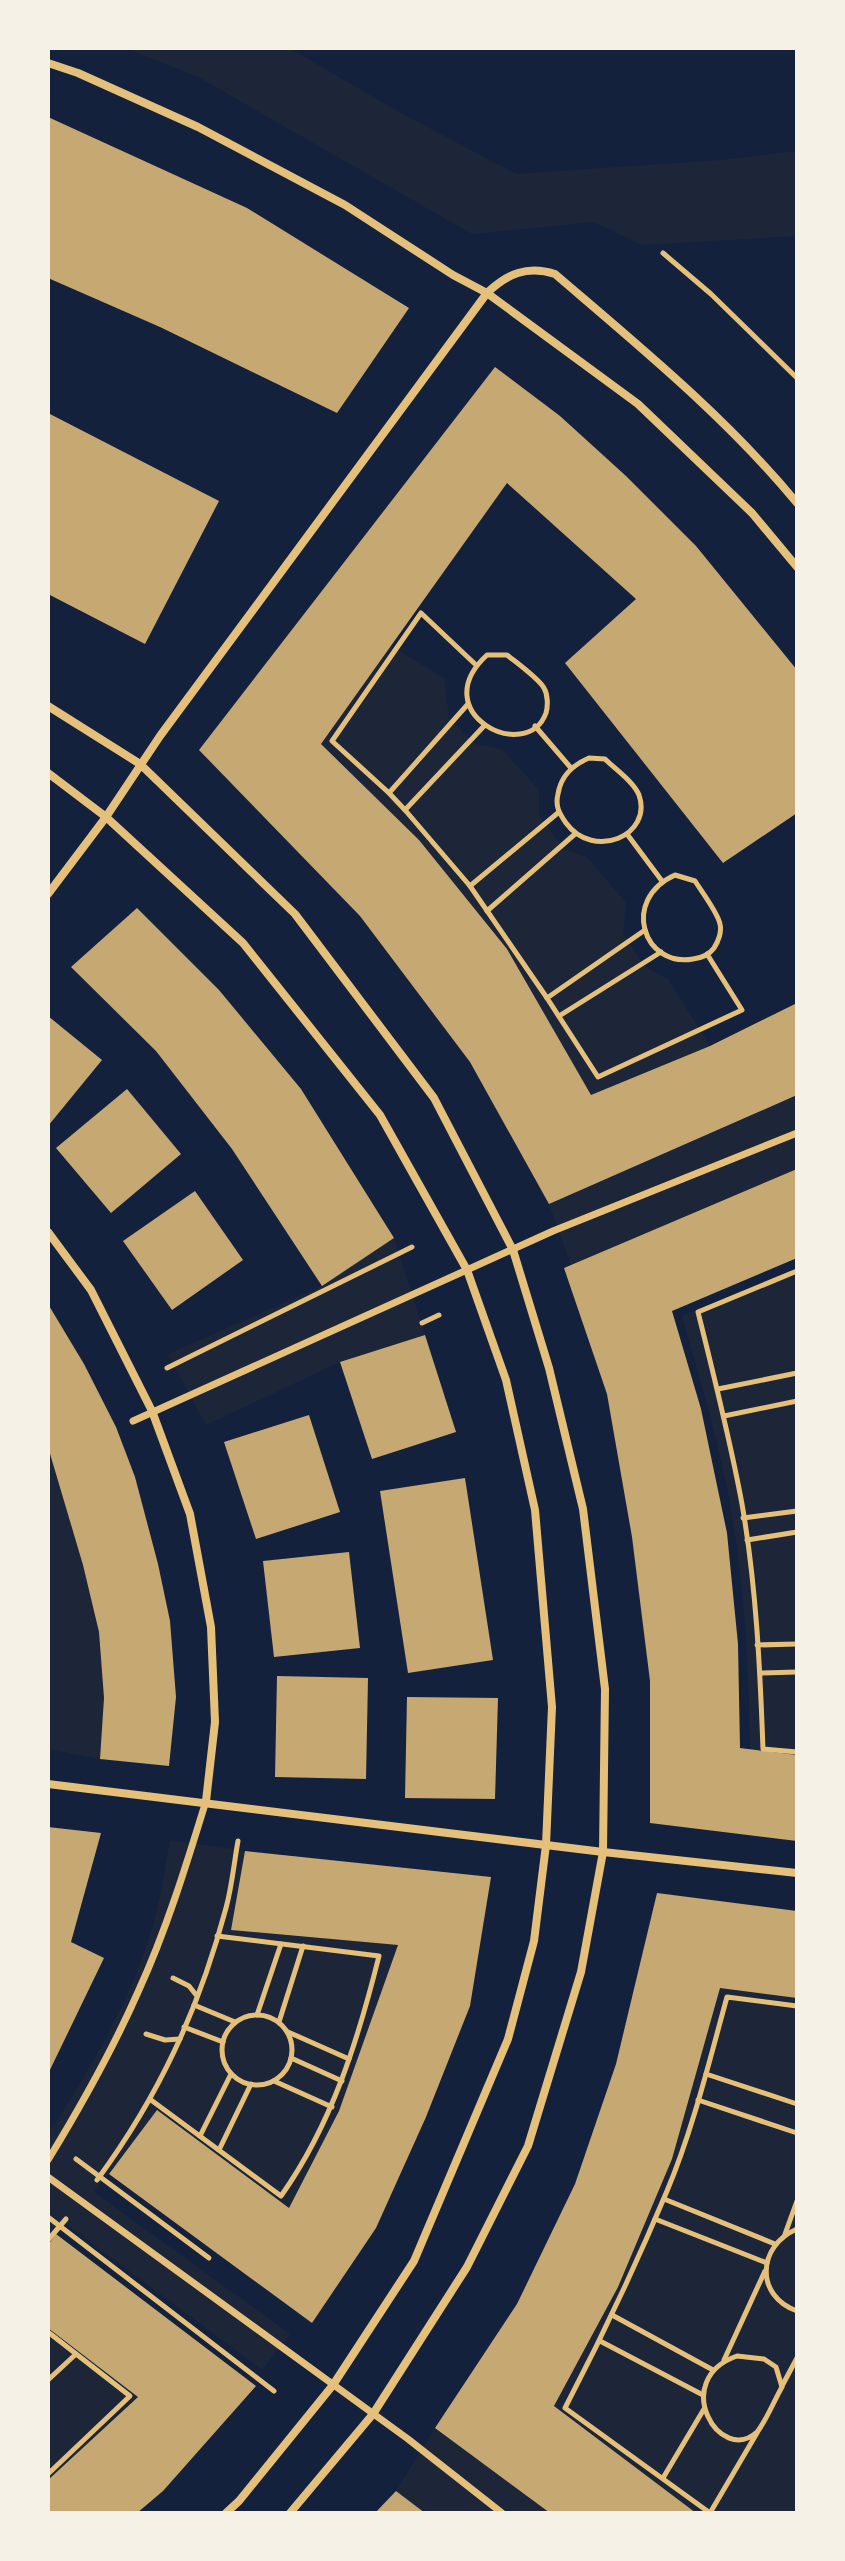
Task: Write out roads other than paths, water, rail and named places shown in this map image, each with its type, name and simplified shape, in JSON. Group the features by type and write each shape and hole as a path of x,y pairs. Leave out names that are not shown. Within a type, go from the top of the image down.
{"street":[{"path":"48,63 78,73 198,127 345,205 453,275 487,293 638,404 752,513 797,567"},
{"path":"48,894 487,293 503,277 539,269 555,274 672,374 769,470 797,503"},
{"path":"48,706 140,764 295,914 434,1098 513,1250 549,1368 583,1509 605,1689 603,1852 581,1972 528,2146 467,2267 373,2414 290,2513"},
{"path":"48,773 106,817 243,943 380,1115 467,1270 506,1380 535,1510 552,1707 546,1845 534,1941 508,2039 414,2261 333,2385 226,2513"},
{"path":"133,1421 553,1231 797,1133"},
{"path":"48,1232 91,1290 152,1411 190,1514 211,1627 215,1722 206,1801 181,1882 140,1988 91,2089 48,2160"},
{"path":"48,1784 797,1873"},
{"path":"48,2177 373,2414 502,2513"}]}
